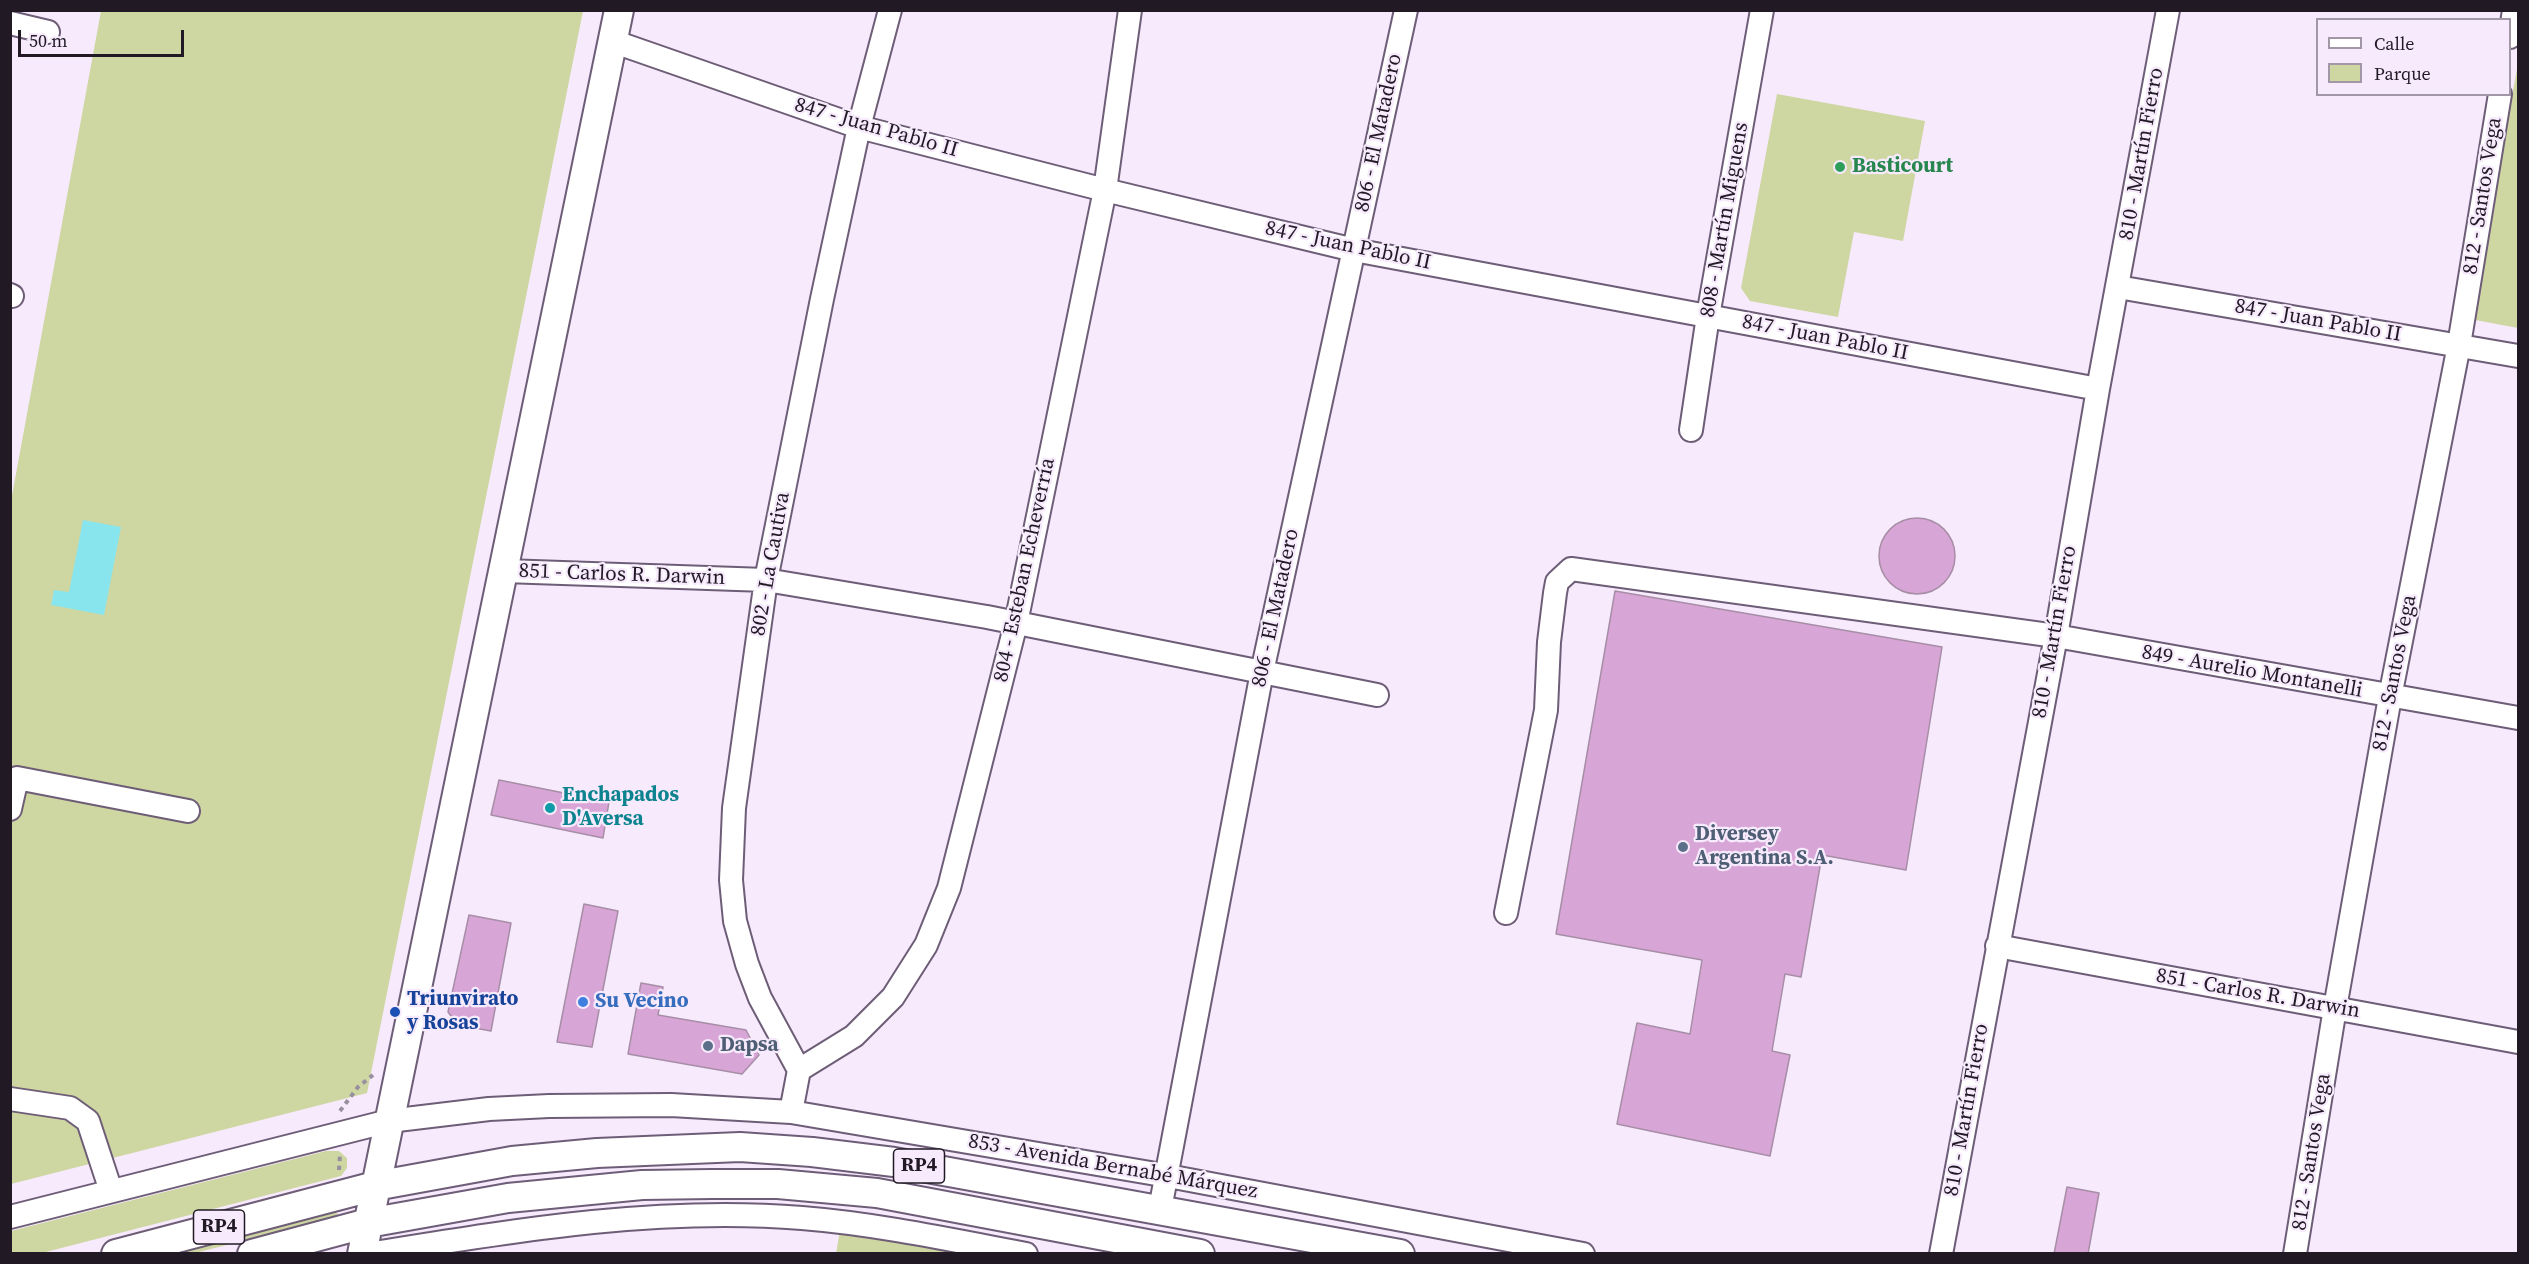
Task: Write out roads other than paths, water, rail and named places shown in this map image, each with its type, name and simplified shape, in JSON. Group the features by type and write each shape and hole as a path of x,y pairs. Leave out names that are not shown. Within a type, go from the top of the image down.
{"main road":[{"path":"362,1254 619,10"},
{"name":"853 - Avenida Bernabé Márquez","path":"375,1186 512,1161 597,1153 740,1147 813,1152 894,1162 1400,1254"},
{"name":"RP4","path":"252,1254 368,1223 508,1198 642,1185 778,1184 877,1193 1200,1254"},
{"name":"RP4","path":"116,1254 375,1186"}],"street":[{"name":"802 - La Cautiva","path":"799,1070 760,998 747,964 735,921 731,880 734,808 766,580 859,128 890,10"},
{"name":"804 - Esteban Echeverría","path":"799,1070 854,1036 893,997 926,945 949,888 1016,623 1105,190 1130,10"},
{"name":"806 - El Matadero","path":"1160,1209 1262,672 1406,10"},
{"name":"808 - Martín Miguens","path":"1691,430 1708,316 1762,10"},
{"name":"810 - Martín Fierro","path":"1941,1254 2056,636 2098,389 2168,10"},
{"path":"2511,30 2514,10"},
{"path":"10,23 48,32"},
{"name":"847 - Juan Pablo II","path":"612,42 859,128 1354,250 2098,389"},
{"name":"812 - Santos Vega","path":"2295,1254 2335,1008 2390,697 2458,345 2500,96"},
{"name":"847 - Juan Pablo II","path":"2118,287 2518,356"},
{"name":"849 - Aurelio Montanelli","path":"1506,913 1546,710 1549,642 1557,582 1571,569 2056,636 2518,718"},
{"name":"851 - Carlos R. Darwin","path":"504,571 766,580 1016,623 1377,695"},
{"path":"10,809 17,778 188,811"},
{"name":"851 - Carlos R. Darwin","path":"1997,946 2518,1042"},
{"path":"791,1112 799,1070"},
{"path":"10,1099 70,1108 88,1121 111,1191"},
{"name":"853 - Avenida Bernabé Márquez","path":"10,1217 389,1121 489,1109 671,1105 791,1112 1168,1176 1583,1254"},
{"path":"369,1254 535,1227 678,1217 739,1216 802,1218 885,1228 1026,1254"}],"water":[{"path":"83,520 121,527 104,615 51,605 54,590 69,592"}],"place":[{"name":"Basticourt","path":"1840,167"},
{"name":"Enchapados D'Aversa","path":"550,808"},
{"name":"Diversey Argentina S.A.","path":"1683,847"},
{"name":"Su Vecino","path":"583,1002"},
{"name":"Triunvirato y Rosas","path":"395,1012"},
{"name":"Dapsa","path":"708,1046"}]}
